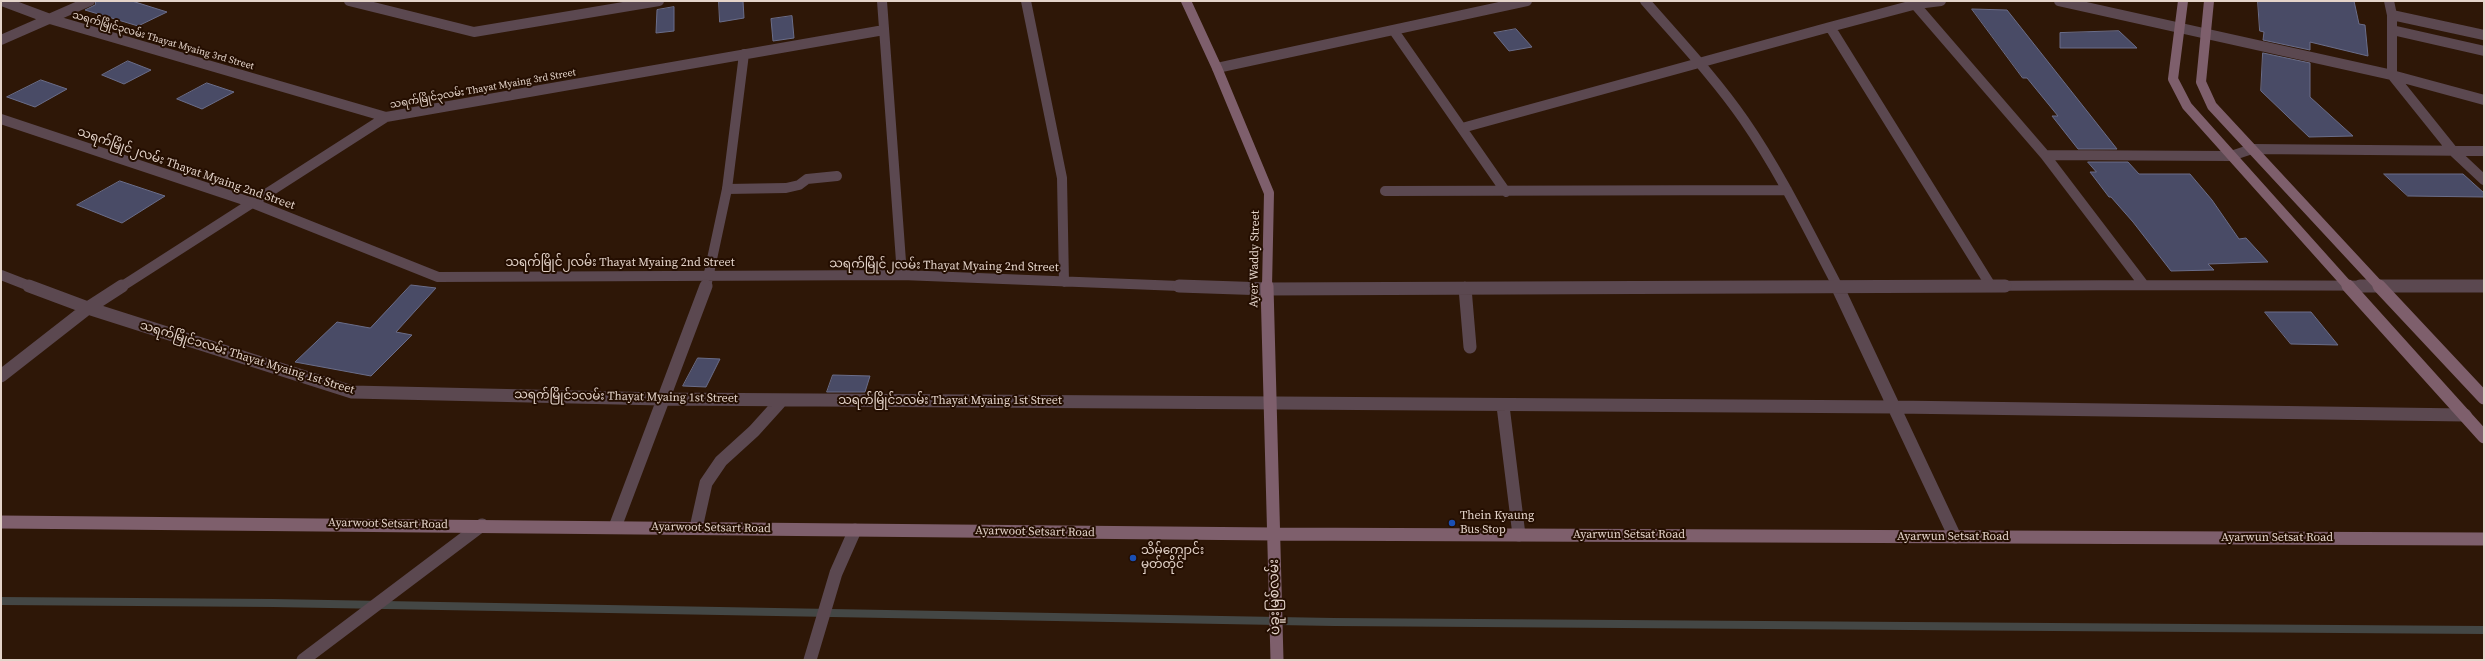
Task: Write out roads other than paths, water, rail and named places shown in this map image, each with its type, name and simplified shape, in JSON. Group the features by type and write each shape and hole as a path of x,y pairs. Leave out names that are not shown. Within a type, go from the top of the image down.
{"street":[{"name":"သရက်မြိုင်၃လမ်း Thayat Myaing 3rd Street","path":"2,1 50,19 386,117 884,30"},
{"path":"1,40 90,1"},
{"path":"349,1 474,32 659,1"},
{"path":"882,1 902,275"},
{"path":"1026,1 1062,178 1064,282"},
{"name":"Ayer Waddy Street","path":"1186,1 1217,68 1269,193 1267,289 1274,534"},
{"path":"1217,68 1394,31 1527,1"},
{"path":"1645,1 1699,63 1744,120 1787,190 1838,287 1896,407 1955,537"},
{"path":"1462,128 1915,3 1941,1"},
{"path":"2059,1 2392,75 2484,100"},
{"path":"2183,1 2173,79 2187,106 2484,437"},
{"path":"2209,1 2201,82 2212,106 2484,398"},
{"path":"2389,1 2392,15 2392,75 2453,151 2484,180"},
{"path":"1915,3 2045,155 2144,285"},
{"path":"2392,15 2484,35"},
{"path":"1830,27 1991,286"},
{"path":"2392,30 2484,51"},
{"path":"1394,31 1506,192"},
{"path":"615,527 662,399 710,276 727,189 744,54"},
{"path":"1,376 88,308 250,202 386,117"},
{"name":"သရက်မြိုင်၂လမ်း Thayat Myaing 2nd Street","path":"1,119 250,202 438,277 902,275 1267,289 2144,285 2484,286"},
{"path":"2045,155 2231,156 2252,149 2484,151"},
{"path":"727,189 786,188 799,185 807,179 837,176"},
{"path":"1385,191 1506,192 1787,190"},
{"name":"သရက်မြိုင်၁လမ်း Thayat Myaing 1st Street","path":"1,275 88,308 352,392 662,399 1503,406 1896,407 2465,415"},
{"path":"1465,288 1470,347"},
{"path":"696,528 706,483 721,461 754,431 782,400"},
{"path":"1503,406 1519,535"},
{"name":"Ayarwoot Setsart Road","path":"1,522 482,525 1422,535"},
{"path":"303,660 482,525"},
{"path":"811,657 836,573 855,530"},
{"name":"ပဲခူးမြစ်လမ်း","path":"1274,534 1277,660"},
{"name":"Ayarwun Setsat Road","path":"1422,535 2484,539"}],"waterway":[{"path":"1,601 273,603 1334,622 2484,630"}],"place":[{"name":"Thein Kyaung Bus Stop","path":"1452,523"},
{"name":"သိမ်ကျောင်း မှတ်တိုင်","path":"1133,558"}]}
